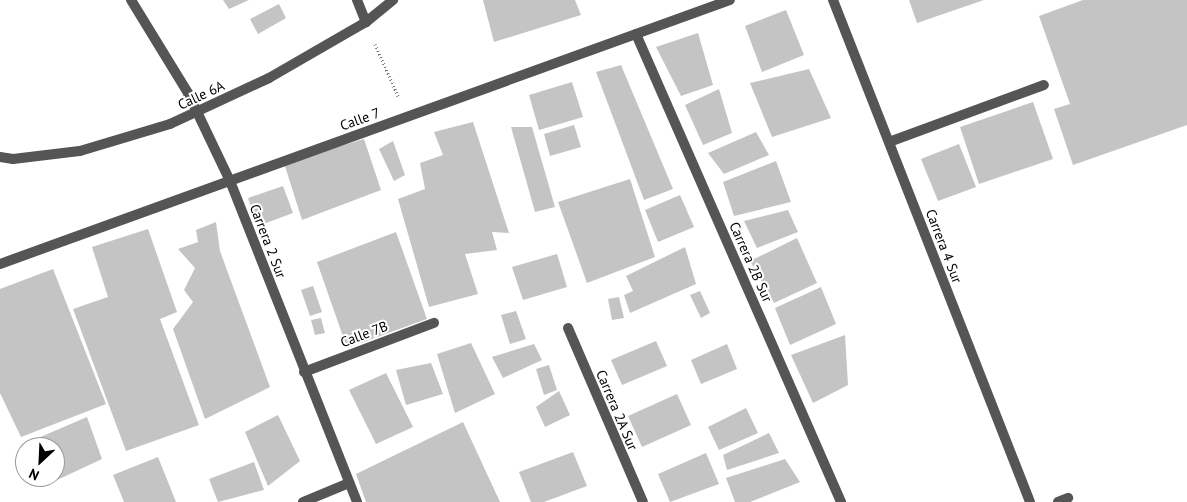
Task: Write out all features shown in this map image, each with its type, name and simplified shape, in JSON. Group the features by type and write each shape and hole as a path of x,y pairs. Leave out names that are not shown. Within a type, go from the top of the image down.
{"street":[{"name":"Carrera 2 Sur","path":"131,0 198,112 230,181 357,502"},
{"path":"357,0 366,22"},
{"name":"Calle 6A","path":"0,156 13,160 80,152 198,112 366,22 393,0"},
{"name":"Calle 7","path":"0,264 730,0"},
{"name":"Carrera 4 Sur","path":"833,0 1030,502"},
{"name":"Carrera 2B Sur","path":"636,34 841,502"},
{"path":"889,142 1044,86"},
{"name":"Calle 7B","path":"304,372 434,323"},
{"name":"Carrera 2A Sur","path":"568,328 642,502"},
{"path":"303,502 349,483"},
{"path":"1058,502 1068,498"}],"path":[{"path":"366,22 407,117"}],"building":[{"path":"223,0 249,0 229,9"},
{"path":"483,0 575,0 581,15 494,42"},
{"path":"909,0 984,0 917,23"},
{"path":"1083,0 1187,0 1187,125 1073,165 1054,109 1070,104 1039,16"},
{"path":"279,4 286,18 258,34 250,19"},
{"path":"786,10 804,55 762,72 745,26"},
{"path":"698,33 713,85 681,96 656,47"},
{"path":"621,65 673,189 644,200 596,72"},
{"path":"809,69 831,118 772,137 750,83"},
{"path":"572,82 583,117 539,130 529,95"},
{"path":"719,89 732,133 703,145 685,105"},
{"path":"1033,102 1053,159 979,184 960,127"},
{"path":"473,122 509,233 492,232 497,250 465,254 478,294 429,307 398,199 425,189 420,163 443,155 434,132"},
{"path":"574,125 581,147 550,156 544,134"},
{"path":"511,127 532,127 555,207 535,212"},
{"path":"756,132 769,155 724,174 708,153"},
{"path":"364,139 381,190 302,220 284,163"},
{"path":"393,141 405,175 394,181 379,149"},
{"path":"959,144 976,187 938,201 921,159"},
{"path":"776,161 791,202 734,216 723,182"},
{"path":"630,179 655,257 587,283 558,202"},
{"path":"283,186 293,213 258,226 248,198"},
{"path":"680,195 694,227 658,242 645,210"},
{"path":"788,210 798,232 757,248 744,221"},
{"path":"216,222 220,251 270,387 205,419 173,329 193,302 184,290 195,268 178,249 198,242 196,230"},
{"path":"148,229 177,312 160,319 199,425 126,451 73,309 108,297 92,247"},
{"path":"396,232 427,319 347,348 317,262"},
{"path":"797,238 817,283 774,303 750,261"},
{"path":"685,247 696,284 630,313 624,295 633,291 626,276"},
{"path":"557,254 567,287 523,300 512,267"},
{"path":"53,269 106,404 21,437 0,393 0,289"},
{"path":"313,286 322,312 310,316 301,290"},
{"path":"821,287 836,324 790,345 775,308"},
{"path":"700,291 710,313 701,318 690,295"},
{"path":"619,297 624,318 612,320 608,299"},
{"path":"516,311 526,339 510,344 501,315"},
{"path":"321,318 325,333 315,335 311,320"},
{"path":"845,335 848,385 813,403 791,355"},
{"path":"656,341 667,366 622,385 611,360"},
{"path":"471,343 495,394 455,413 437,354"},
{"path":"534,344 542,360 503,378 492,357"},
{"path":"727,344 737,369 701,384 691,360"},
{"path":"431,363 443,394 406,405 396,370"},
{"path":"549,365 557,390 544,395 536,369"},
{"path":"386,373 413,427 376,444 349,390"},
{"path":"559,391 570,415 545,427 536,407"},
{"path":"677,394 691,425 642,447 628,416"},
{"path":"746,408 758,433 719,450 708,427"},
{"path":"278,415 300,461 268,486 245,432"},
{"path":"87,417 102,459 65,476 65,437 40,437"},
{"path":"463,422 500,502 366,502 356,474"},
{"path":"769,433 779,453 727,470 723,455"},
{"path":"573,452 587,486 544,502 531,502 519,472"},
{"path":"706,453 719,484 670,502 658,474"},
{"path":"158,457 176,502 124,502 113,475"},
{"path":"785,459 800,482 750,502 735,502 726,478"},
{"path":"254,462 264,490 218,502 209,479"}]}
